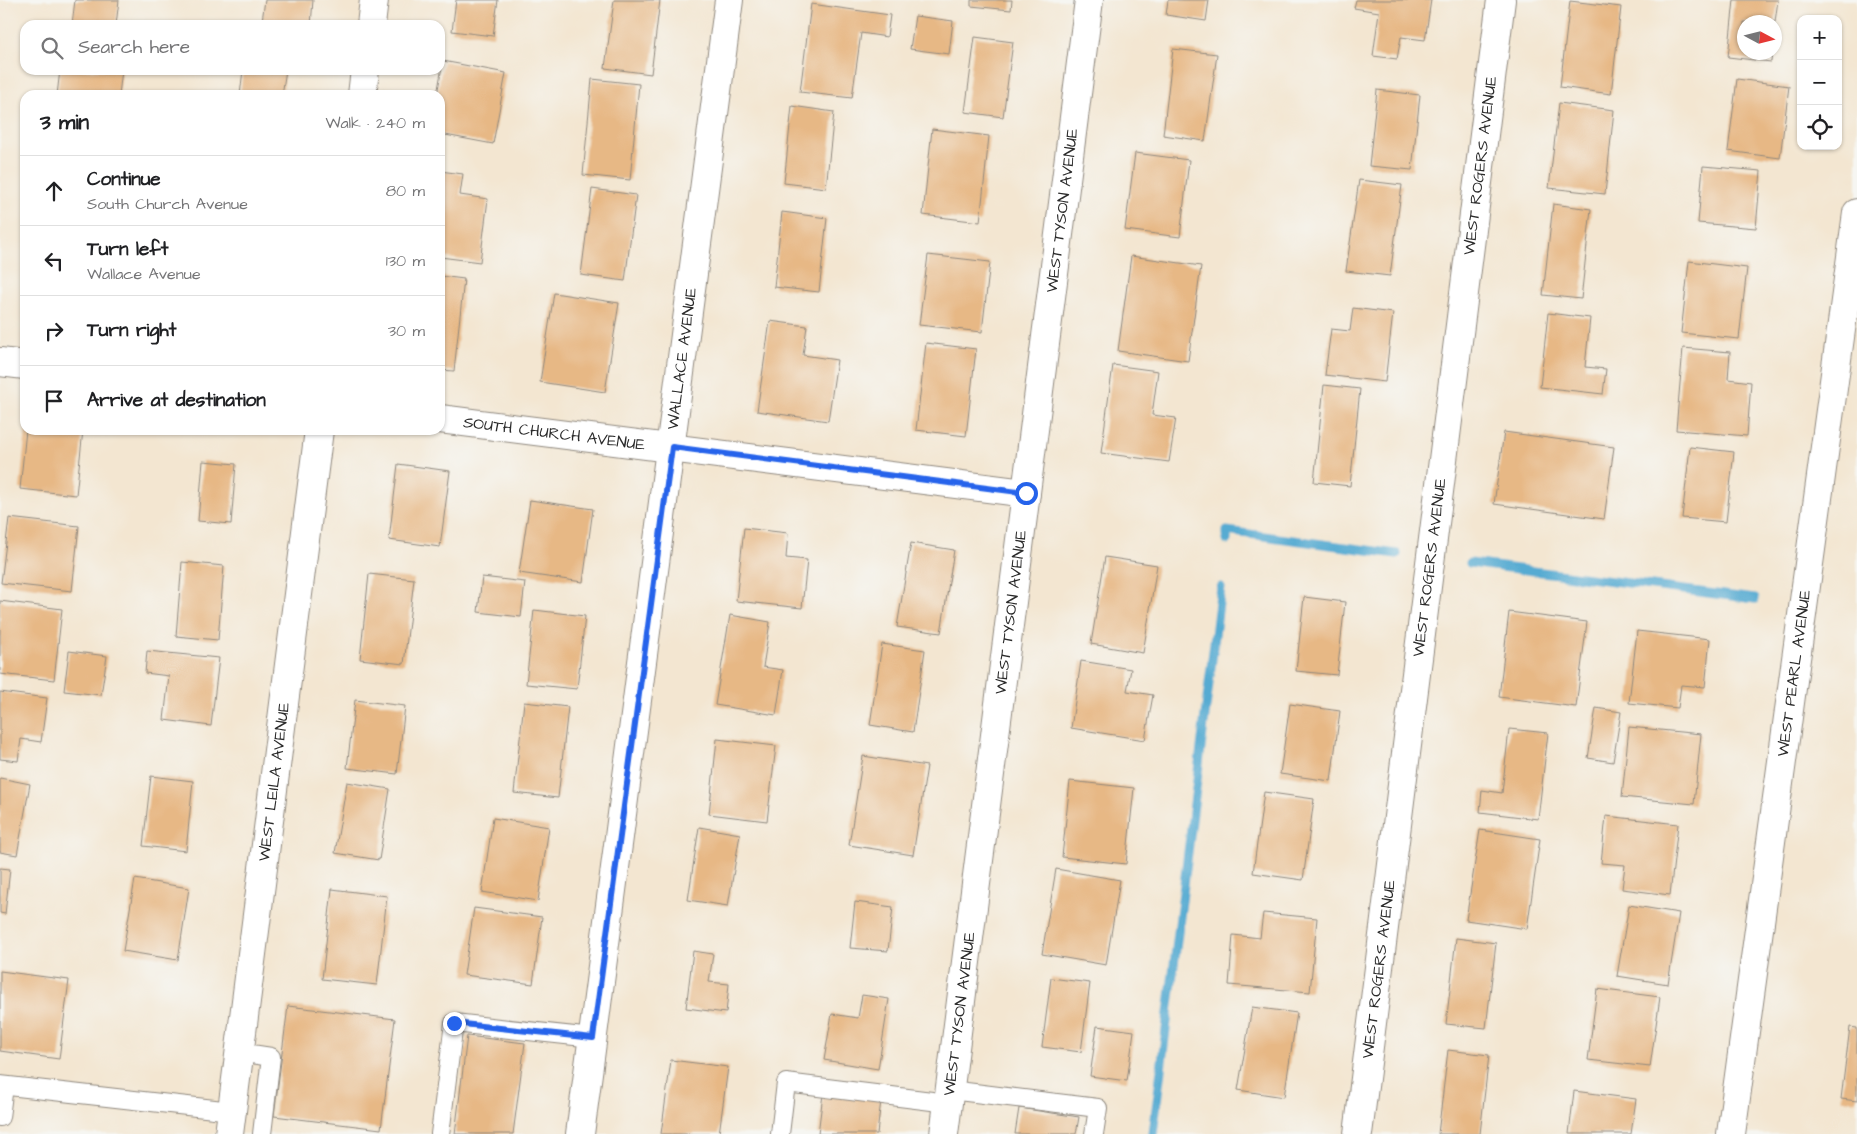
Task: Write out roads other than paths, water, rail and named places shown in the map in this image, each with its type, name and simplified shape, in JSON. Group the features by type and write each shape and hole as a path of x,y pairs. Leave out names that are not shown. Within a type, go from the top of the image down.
{"street":[{"path":"372,20 374,0"},
{"name":"WALLACE AVENUE","path":"580,1134 672,447 729,0"},
{"name":"WEST TYSON AVENUE","path":"944,1134 1089,0"},
{"name":"WEST ROGERS AVENUE","path":"1358,1134 1501,0"},
{"path":"363,90 364,75"},
{"name":"WEST PEARL AVENUE","path":"1731,1134 1857,213"},
{"path":"0,362 20,364"},
{"name":"SOUTH CHURCH AVENUE","path":"445,420 1026,493"},
{"name":"WEST LEILA AVENUE","path":"230,1123 318,435"}],"lane":[{"path":"440,1134 454,1023 593,1038"},
{"path":"239,1052 271,1057 262,1134"},
{"path":"780,1134 786,1084 1098,1108 1094,1134"},
{"path":"0,1117 2,1086 230,1123"}],"waterway":[{"path":"1227,540 1227,531 1397,554"},
{"path":"1470,563 1755,599"},
{"path":"1153,1134 1221,587"}]}
